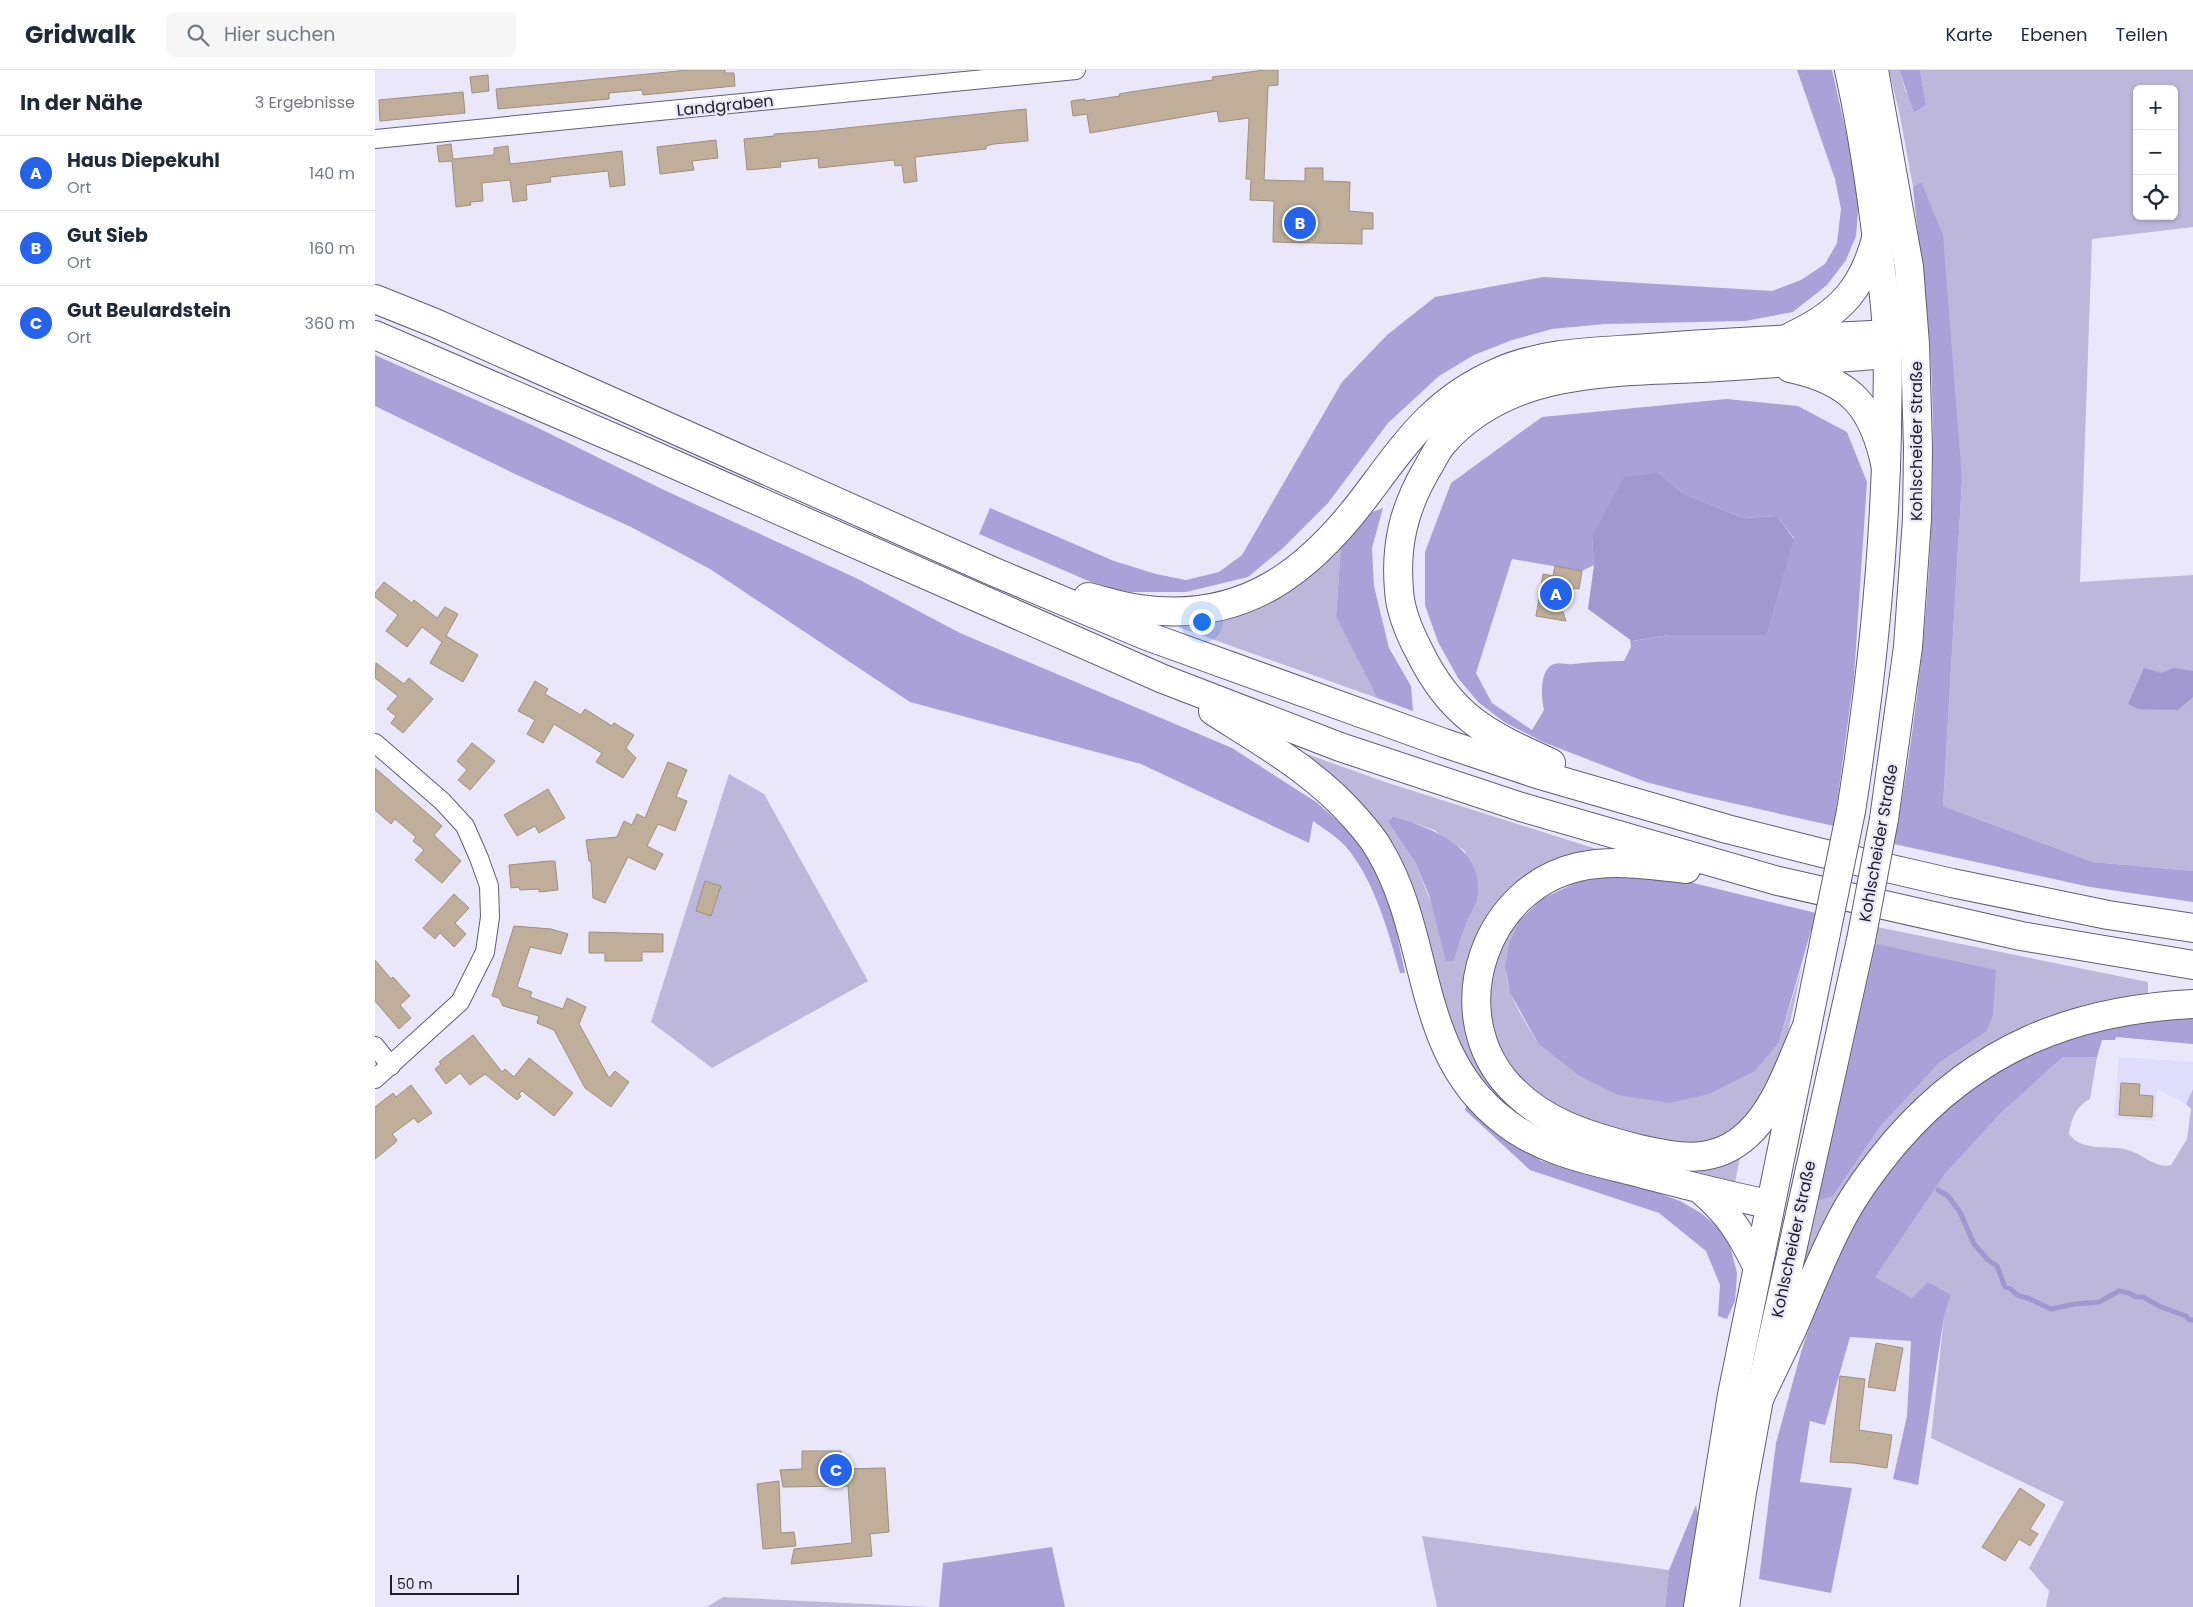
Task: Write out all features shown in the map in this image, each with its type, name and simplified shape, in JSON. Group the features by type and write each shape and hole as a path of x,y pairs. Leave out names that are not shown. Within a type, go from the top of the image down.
{"main road":[{"name":"Kohlscheider Straße","path":"1698,1607 1716,1484 1757,1266 1851,811 1871,676 1881,574 1886,468 1888,344 1877,235 1862,131 1849,70"},
{"name":"Kohlscheider Straße","path":"1725,1607 1742,1492 1759,1399 1799,1211 1861,940 1884,819 1907,657 1913,588 1918,448 1915,344 1909,267 1874,70"},
{"path":"1777,352 1821,322 1850,296 1871,259 1877,235"},
{"path":"375,299 525,363 992,571 1147,636 1299,692 1537,774 1822,854 2108,915 2193,928"},
{"path":"375,335 1163,679 1340,747 1521,807 1778,881 2021,936 2193,964"},
{"path":"1629,801 1495,737 1450,702 1427,668 1413,639 1399,598 1396,562 1402,526 1416,487 1441,445 1480,409 1520,389 1559,379 1777,352 1888,344 1915,344"},
{"path":"992,571 1140,609 1189,611 1213,608 1240,600 1265,590 1305,564 1344,524 1418,429 1456,393 1478,381 1529,361 1557,355 1671,346 1777,352 1805,371 1829,379 1853,396 1869,416 1881,441 1886,468"},
{"path":"1163,679 1313,777 1336,797 1369,835 1387,863 1401,895 1438,1030 1459,1072 1468,1085 1485,1105 1505,1122 1526,1137 1555,1150 1699,1189 1799,1211"},
{"path":"1778,881 1621,862 1597,863 1577,867 1545,879 1516,901 1501,918 1492,934 1478,973 1476,1003 1478,1018 1487,1050 1503,1078 1523,1099 1546,1116 1582,1133 1658,1153 1690,1158 1720,1152 1749,1134 1772,1104 1807,1026"},
{"path":"1759,1399 1841,1219 1876,1166 1933,1102 1982,1064 2031,1038 2070,1024 2101,1016 2139,1009 2193,1004"},
{"path":"1699,1189 1725,1211 1741,1234 1757,1266"}],"street":[{"name":"Landgraben","path":"375,139 1076,70"},
{"path":"375,743 442,801 465,826 489,886 490,909 485,952 460,1002 375,1079"},
{"path":"375,1046 391,1066"}],"shaded area":[{"path":"1797,70 1832,70 1854,167 1859,201 1856,236 1846,260 1827,285 1793,312 1745,321 1605,324 1552,329 1512,340 1474,355 1439,376 1388,423 1328,503 1283,548 1248,577 1186,592 1130,592 1098,585 979,534 990,508 1114,561 1156,574 1186,580 1219,572 1242,555 1342,382 1387,335 1435,297 1543,277 1772,291 1801,280 1825,264 1837,243 1841,209 1835,179"},
{"path":"1889,70 1899,70 1906,92 1926,105 1920,70 2193,70 2193,227 2092,239 2080,582 2193,575 2193,871 2093,862 1943,806 1962,480 1921,182 1913,187 1900,116"},
{"path":"1899,70 1920,70 1926,105 1914,112"},
{"path":"1921,182 1943,235 1962,480 1943,806 2093,862 2193,871 2193,902 2090,887 1894,844 1914,722 1927,597 1931,534 1933,410 1930,348 1913,187"},
{"path":"375,355 532,425 664,490 856,578 960,633 1232,748 1316,802 1356,837 1379,876 1394,920 1405,973 1400,973 1373,891 1357,861 1340,841 1313,821 1309,843 1141,764 910,702 710,569 631,527 517,475 375,406"},
{"path":"1727,399 1798,406 1847,432 1867,482 1854,677 1834,826 1646,782 1543,742 1504,722 1478,702 1458,678 1438,642 1425,605 1425,552 1451,483 1542,417","holes":["1659,473 1682,493 1743,518 1777,516 1794,538 1767,635 1669,635 1633,641 1630,639 1631,647 1624,661 1554,664 1549,667 1543,678 1542,698 1544,710 1532,730 1492,703 1476,673 1512,559 1582,571 1594,565 1592,537"]},
{"path":"1659,473 1682,493 1743,518 1777,516 1794,539 1767,635 1669,635 1632,641 1588,609 1594,565 1592,537 1624,477"},
{"path":"1383,508 1372,548 1374,586 1389,648 1411,686 1413,711 1377,698 1336,617 1341,546 1367,514"},
{"path":"1341,546 1336,617 1377,698 1178,627 1183,621 1324,557"},
{"path":"2144,668 2161,673 2173,668 2193,671 2193,697 2178,710 2138,709 2128,704"},
{"path":"1293,749 1385,782 1603,851 1501,905 1473,1039 1563,1135 1741,1152 1734,1188 1560,1142 1503,1109 1457,1049 1414,904","holes":["1393,816 1434,830 1465,851 1478,897 1465,925 1454,961 1415,862 1388,822"]},
{"path":"729,774 764,794 868,981 712,1068 651,1022"},
{"path":"1393,816 1438,833 1463,851 1472,863 1477,877 1478,895 1464,929 1454,961 1446,961 1429,895 1415,862 1388,822"},
{"path":"1646,875 1681,880 1816,913 1779,1042 1755,1071 1709,1094 1670,1103 1618,1095 1578,1075 1538,1043 1510,993 1505,967 1509,943 1519,921 1542,899 1577,882 1611,876"},
{"path":"1519,921 1507,956 1506,971 1508,984 1512,998 1538,1043 1779,1042 1802,966 1783,1056 1751,1114 1716,1143 1677,1147 1586,1122 1546,1104 1516,1077 1496,1046 1487,1005 1490,966 1504,934"},
{"path":"1877,927 2148,982 2148,996 1969,1063 1790,1296","holes":["1876,944 1986,1032 1939,1063 1880,1127 1833,1196"]},
{"path":"1876,944 1996,970 1993,1015 1986,1032 1939,1063 1880,1127 1833,1196 1818,1201"},
{"path":"2193,1014 2193,1044 2116,1037 2115,1040 2102,1040 2097,1057 2063,1057 2000,1114 1945,1174 1875,1277 1912,1298 1928,1282 1951,1295 1944,1317 1918,1485 1893,1479 1907,1416 1911,1341 1850,1337 1825,1425 1810,1421 1800,1482 1852,1488 1831,1593 1759,1579 1776,1443 1802,1349 1832,1261 1891,1163 1932,1114 1998,1067 2071,1033"},
{"path":"2063,1057 2097,1057 2090,1099 2081,1105 2075,1114 2069,1134 2081,1144 2128,1150 2160,1165 2171,1165 2187,1139 2191,1109 2186,1104 2193,1089 2193,1607 2046,1607 2049,1591 2029,1568 2064,1502 1931,1438 1944,1317 1951,1295 1912,1298 1874,1277 1945,1174 2000,1114"},
{"path":"2119,1057 2193,1062 2193,1089 2186,1104 2157,1089 2155,1121 2114,1118"},
{"path":"1467,1103 1541,1161 1620,1179 1680,1201 1701,1213 1719,1228 1730,1246 1737,1273 1735,1301 1727,1319 1718,1316 1720,1285 1706,1251 1659,1213 1530,1170 1465,1110"},
{"path":"1696,1505 1699,1520 1688,1607 1665,1607 1669,1570"},
{"path":"1422,1536 1669,1570 1665,1607 1437,1607"},
{"path":"1052,1547 1065,1607 939,1607 943,1563"},
{"path":"723,1597 930,1607 707,1607"}],"building":[{"path":"688,70 725,70 725,73 734,73 735,86 643,95 642,90 609,93 609,99 498,109 496,89"},
{"path":"1278,70 1278,85 1268,86 1264,180 1305,181 1305,168 1323,168 1323,181 1350,182 1349,211 1373,213 1373,229 1362,229 1362,244 1273,242 1274,201 1250,200 1251,179 1246,179 1249,118 1219,122 1217,111 1090,133 1087,114 1073,116 1071,101 1120,96 1119,94 1130,92 1213,80 1212,77"},
{"path":"488,75 489,91 472,93 470,77"},
{"path":"463,92 465,113 380,121 379,100"},
{"path":"1026,109 1028,141 994,144 986,146 986,149 915,157 917,181 904,183 902,165 895,166 894,160 819,168 818,158 780,162 781,167 747,170 744,139 774,136 774,134"},
{"path":"716,140 718,158 692,161 694,170 660,174 657,147"},
{"path":"451,144 453,159 494,155 494,148 508,146 510,164 622,151 625,185 610,187 608,171 550,177 551,182 526,185 527,200 513,202 510,180 482,183 483,201 470,202 471,205 456,207 452,161 439,162 437,146"},
{"path":"1555,566 1582,571 1579,589 1573,588 1572,599 1558,597 1566,621 1536,616 1543,574 1553,576"},
{"path":"384,582 412,603 414,600 437,618 445,607 458,614 446,636 478,655 463,682 430,663 442,642 422,627 407,647 386,631 398,615 375,597 375,593"},
{"path":"376,663 404,684 409,678 433,699 403,733 391,723 396,716 387,709 398,696 375,678"},
{"path":"535,681 548,689 545,694 581,715 585,709 612,726 614,723 634,735 626,748 636,758 623,778 596,762 602,753 554,724 543,743 527,734 535,720 518,711"},
{"path":"472,743 495,761 470,790 458,780 467,770 457,761"},
{"path":"668,762 687,770 676,797 687,801 675,831 658,824 647,846 663,854 655,870 628,857 605,903 593,898 591,861 589,861 586,840 617,837 624,821 632,825 637,814 645,818"},
{"path":"375,768 442,826 434,835 461,861 442,883 415,860 424,850 413,841 416,837 395,819 391,824 375,810"},
{"path":"548,789 565,818 539,833 535,826 517,836 504,815"},
{"path":"555,861 558,890 539,892 539,889 520,890 519,887 511,888 509,865"},
{"path":"705,881 721,886 711,916 696,911"},
{"path":"454,894 469,908 455,923 466,934 454,947 440,933 435,939 423,928"},
{"path":"514,926 551,929 568,934 561,954 530,947 517,987 532,992 530,997 563,1009 567,998 586,1007 579,1024 609,1078 615,1071 629,1082 611,1107 585,1088 554,1030 537,1023 539,1016 503,1006 499,998 492,996"},
{"path":"589,932 663,934 663,952 642,952 642,961 605,961 605,953 589,953"},
{"path":"375,960 391,979 393,977 410,996 400,1005 411,1018 399,1029 375,1001"},
{"path":"473,1035 502,1072 505,1069 514,1077 529,1058 573,1093 554,1116 522,1091 519,1094 521,1096 517,1100 485,1074 470,1085 460,1073 446,1084 435,1069 441,1064 439,1062"},
{"path":"2121,1083 2140,1084 2139,1095 2153,1096 2152,1117 2119,1115"},
{"path":"411,1085 432,1113 418,1123 414,1118 392,1134 397,1140 395,1143 375,1159 375,1107 393,1093 396,1097"},
{"path":"1876,1343 1903,1348 1895,1391 1868,1387"},
{"path":"1840,1376 1865,1379 1859,1430 1892,1435 1887,1468 1854,1463 1830,1462"},
{"path":"802,1451 841,1451 841,1469 885,1468 889,1532 870,1534 872,1556 791,1564 794,1549 852,1543 848,1486 783,1487 780,1470 802,1469"},
{"path":"779,1481 781,1533 794,1532 796,1546 763,1549 757,1484"},
{"path":"2020,1488 2045,1505 2030,1529 2038,1534 2030,1546 2019,1539 2005,1561 1982,1547"}],"waterway":[{"path":"1938,1190 1948,1196 1960,1212 1974,1244 1988,1260 1997,1266 2005,1287 2011,1289 2017,1295 2051,1309 2099,1302 2119,1291 2136,1297 2143,1297 2161,1307 2186,1316 2189,1320 2193,1320"}],"place":[{"name":"Gut Sieb","path":"1300,223"},
{"name":"Haus Diepekuhl","path":"1556,594"},
{"name":"Gut Beulardstein","path":"836,1470"}]}
